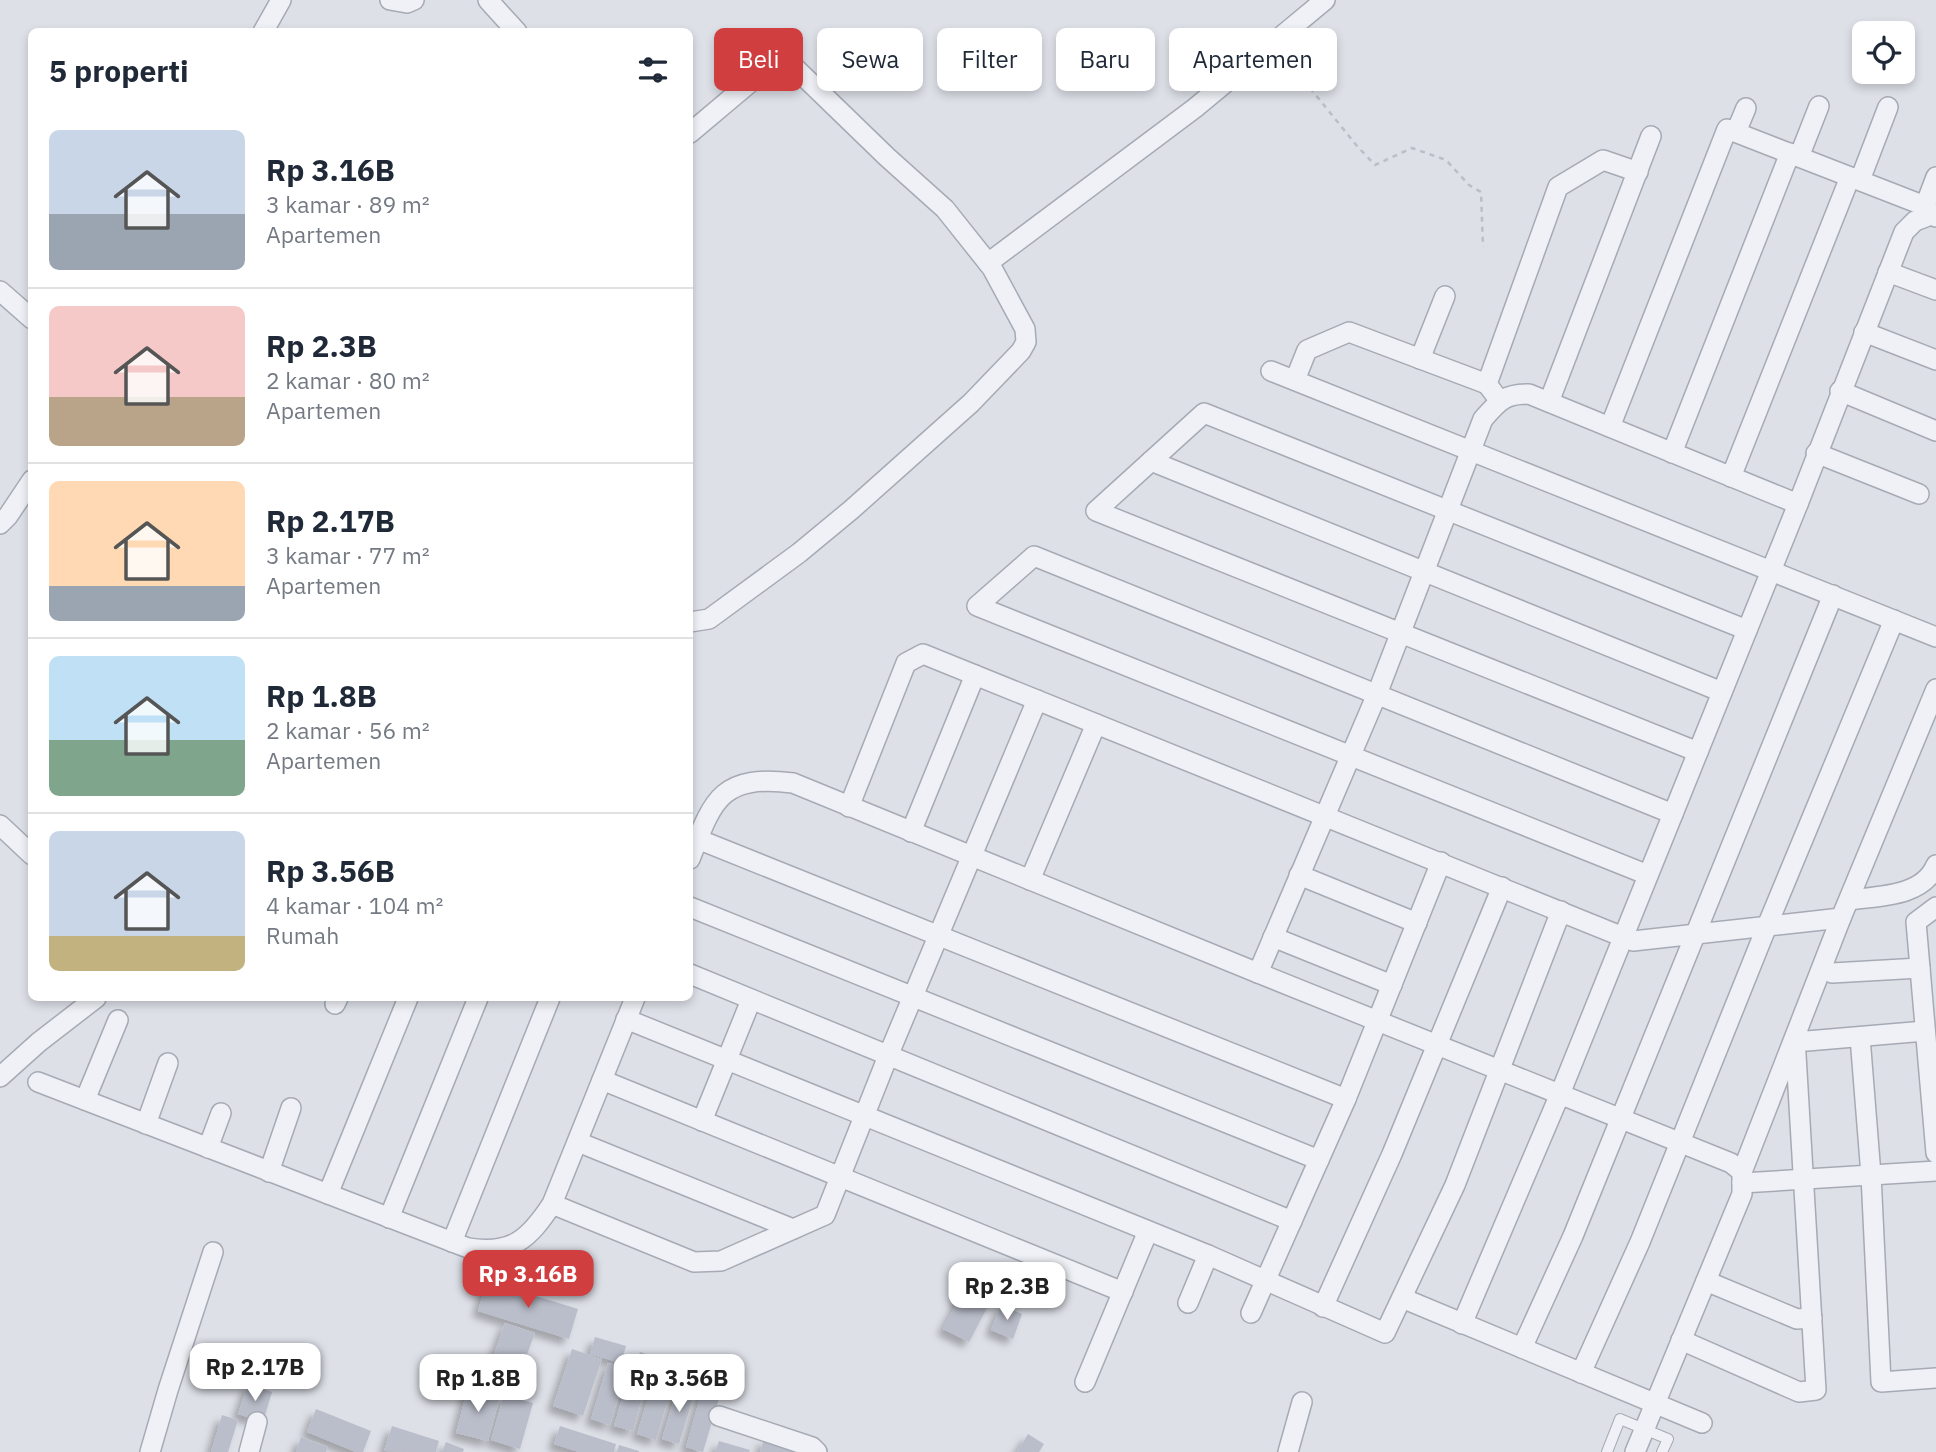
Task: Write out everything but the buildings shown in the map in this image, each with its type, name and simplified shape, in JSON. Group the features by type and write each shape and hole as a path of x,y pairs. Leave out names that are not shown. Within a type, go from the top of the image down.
{"street":[{"path":"265,28 281,0"},
{"path":"390,0 407,3 414,0"},
{"path":"488,0 513,28"},
{"path":"1292,28 1325,0"},
{"path":"693,130 772,64 792,65 945,209 988,263 1025,329 1026,342 1021,351 971,403 799,553 709,620 693,622"},
{"path":"988,263 1216,91"},
{"path":"1672,453 1794,155 1819,106"},
{"path":"1731,477 1855,179 1888,107"},
{"path":"1737,132 1746,108"},
{"path":"1609,427 1727,129 1855,179 1931,213"},
{"path":"1549,402 1651,136"},
{"path":"1487,384 1558,187 1603,160 1638,172"},
{"path":"1931,213 1936,177"},
{"path":"1462,1324 1560,1094 1798,504 1904,232 1915,221 1931,213"},
{"path":"1888,272 1936,290"},
{"path":"0,291 28,316"},
{"path":"1420,359 1445,296"},
{"path":"1295,380 1307,349 1349,332 1487,384 1499,400"},
{"path":"1864,332 1936,360"},
{"path":"1271,371 1936,637"},
{"path":"1840,391 1936,431"},
{"path":"1258,973 1377,694 1483,419 1499,400 1513,394 1529,394 1798,504"},
{"path":"1698,752 1096,511 1204,413 1747,630"},
{"path":"1816,453 1919,494"},
{"path":"1151,461 1722,692"},
{"path":"0,524 28,486"},
{"path":"1648,875 1350,753 977,606 1034,556 1673,814"},
{"path":"1522,1348 1573,1236 1693,934 1833,595"},
{"path":"1581,1373 1640,1242 1894,620"},
{"path":"849,807 906,663 923,654 1633,941 1767,926 1845,909 1905,893 1932,874 1936,865"},
{"path":"911,832 975,675"},
{"path":"552,1204 701,1263 721,1261 825,1215 888,1055 1037,700"},
{"path":"1635,1452 1742,1194 1742,1178 1845,909 1934,700"},
{"path":"1030,880 1096,724"},
{"path":"1346,1099 694,837 718,797 741,785 768,780 793,783 1731,1163 1742,1178"},
{"path":"0,825 28,851"},
{"path":"1251,1313 1346,1099 1441,862"},
{"path":"1299,875 1417,923"},
{"path":"1323,1307 1392,1154 1502,887"},
{"path":"1936,907 1916,922 1936,1153"},
{"path":"693,908 1319,1160"},
{"path":"626,1019 1208,1255 1385,1333 1455,1185 1561,911"},
{"path":"1273,937 1392,985"},
{"path":"1822,970 1832,973 1920,968"},
{"path":"693,975 888,1055"},
{"path":"693,975 1292,1220"},
{"path":"702,1121 751,1000"},
{"path":"0,1077 39,1042 92,1001"},
{"path":"328,1194 407,1001"},
{"path":"390,1218 477,1001"},
{"path":"452,1242 549,1001"},
{"path":"38,1082 452,1242 488,1251 513,1245 537,1228 552,1204 634,1001"},
{"path":"85,1100 118,1020"},
{"path":"1795,1038 1807,1041 1925,1031"},
{"path":"1860,1037 1871,1175 1881,1382 1936,1378"},
{"path":"1681,1340 1799,1392 1816,1390 1795,1038"},
{"path":"146,1124 168,1063"},
{"path":"602,1080 1123,1292"},
{"path":"269,1172 291,1108"},
{"path":"208,1148 221,1113"},
{"path":"578,1142 793,1229"},
{"path":"1742,1178 1803,1179 1936,1171"},
{"path":"1085,1382 1149,1231"},
{"path":"150,1452 213,1252"},
{"path":"1188,1303 1208,1255"},
{"path":"1706,1282 1797,1319 1812,1318"},
{"path":"1402,1298 1702,1423"},
{"path":"1288,1452 1302,1402"},
{"path":"719,1416 812,1447 817,1452"},
{"path":"248,1452 257,1422"}],"lane":[{"path":"1606,1452 1620,1419 1668,1439 1662,1452"}],"path":[{"path":"1313,91 1375,165 1412,148 1446,160 1469,185 1481,192 1483,247"}]}
